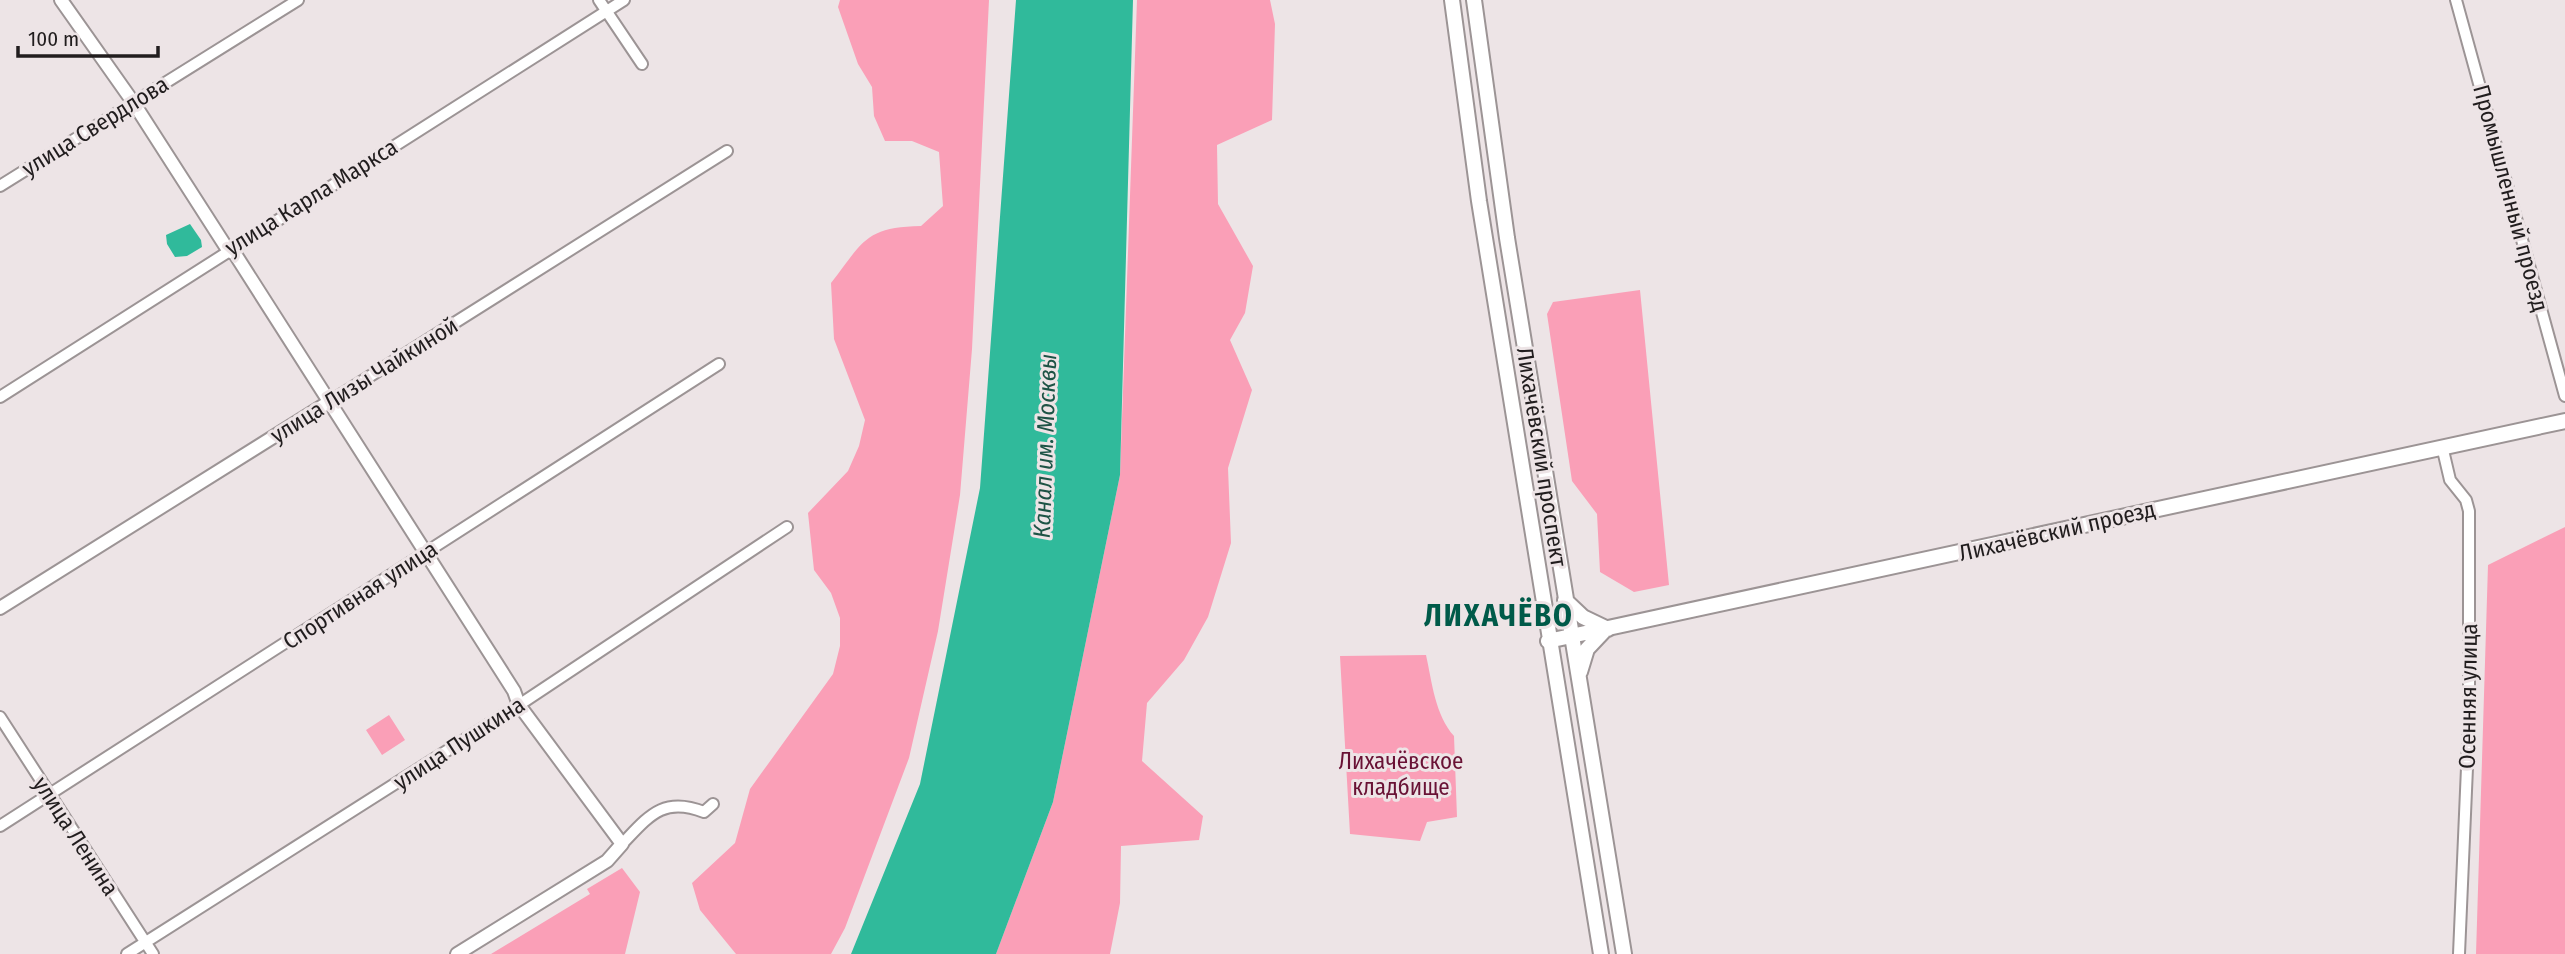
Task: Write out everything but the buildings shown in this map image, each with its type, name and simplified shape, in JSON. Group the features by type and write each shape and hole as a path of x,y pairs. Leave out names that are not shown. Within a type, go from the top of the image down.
{"main road":[{"name":"Лихачёвский проспект","path":"1452,0 1477,187 1548,641 1601,954"},
{"name":"Лихачёвский проспект","path":"1474,0 1496,166 1624,954"},
{"name":"Лихачёвский проезд","path":"1548,641 2565,421"},
{"path":"1565,600 1583,617 1608,629 1587,649 1578,682"}],"street":[{"path":"61,0 133,102 228,250 235,254 514,691 519,705 622,844"},
{"name":"улица Свердлова","path":"0,186 298,0"},
{"path":"599,0 642,64"},
{"name":"улица Карла Маркса","path":"0,397 624,0"},
{"name":"Промышленный проезд","path":"2456,0 2565,396"},
{"name":"улица Лизы Чайкиной","path":"0,608 727,151"},
{"name":"Спортивная улица","path":"0,826 719,364"},
{"name":"Осенняя улица","path":"2442,446 2449,480 2466,500 2469,511 2469,721 2459,954"},
{"name":"улица Пушкина","path":"127,954 519,705 787,527"},
{"name":"улица Ленина","path":"0,717 153,954"},
{"path":"457,954 607,861 660,809 681,805 704,812 713,804"}],"green space":[{"path":"840,0 989,0 972,349 960,495 938,631 909,758 845,928 831,954 736,954 700,910 692,883 735,843 750,789 833,674 840,646 840,618 831,593 814,570 808,513 848,471 859,446 865,420 834,339 831,283 867,240 888,230 921,226 943,206 939,152 912,141 885,141 874,116 872,87 858,64 838,7"},
{"path":"1137,0 1270,0 1275,24 1272,120 1217,145 1218,204 1253,266 1245,313 1230,340 1252,390 1228,468 1231,543 1208,617 1184,660 1147,703 1142,761 1203,816 1199,840 1121,846 1120,903 1110,954 996,954 1053,802 1120,475"},
{"path":"1640,290 1669,585 1634,592 1600,572 1597,514 1572,481 1547,314 1553,302"},
{"path":"2565,527 2565,954 2476,954 2488,565"},
{"name":"Лихачёвское кладбище","path":"1426,655 1438,708 1454,736 1457,817 1427,822 1420,841 1350,834 1340,656"},
{"path":"389,715 405,740 382,755 366,730"},
{"path":"622,868 640,892 625,954 491,954 590,894 587,889"}],"water":[{"name":"Канал им. Москвы","path":"1016,0 1133,0 1120,475 1053,802 996,954 851,954 920,784 980,488"},
{"path":"190,224 201,240 202,247 187,256 175,257 167,244 166,235"}],"district":[{"name":"ЛИХАЧЁВО","path":"1499,616"}]}
